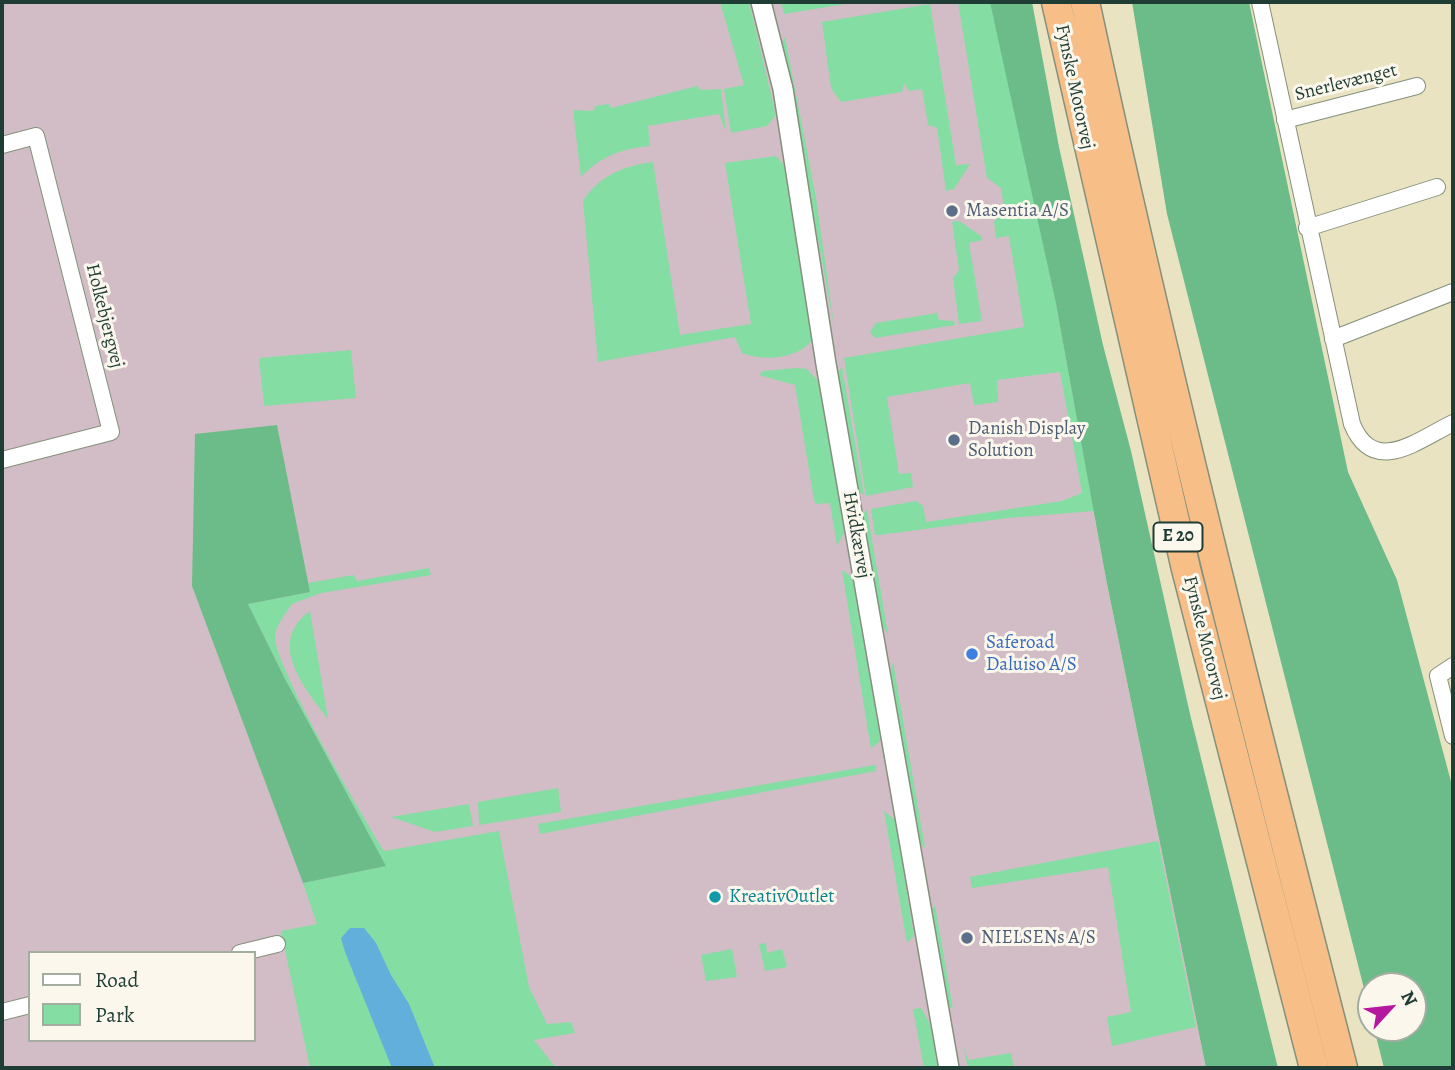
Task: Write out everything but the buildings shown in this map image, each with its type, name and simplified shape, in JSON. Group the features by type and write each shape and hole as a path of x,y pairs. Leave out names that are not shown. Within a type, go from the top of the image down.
{"highway":[{"name":"Fynske Motorvej","path":"1056,2 1186,569 1314,1068"},
{"name":"Fynske Motorvej","path":"1085,2 1125,188 1214,564 1343,1068"}],"street":[{"name":"Hvidkærvej","path":"761,2 783,89 829,377 949,1068"},
{"name":"Snerlevænget","path":"1260,2 1307,228 1352,424 1359,441 1370,450 1396,450 1453,422"},
{"name":"Snerlevænget","path":"1285,120 1417,86"},
{"name":"Holkebjergvej","path":"2,145 36,136 111,432 2,460"},
{"path":"1307,228 1437,187"},
{"path":"1333,339 1453,292"},
{"path":"1453,666 1438,676 1453,736"},
{"path":"248,951 277,944"},
{"path":"2,1012 28,1006"}],"shaded area":[{"path":"2,2 990,2 1056,304 1106,579 1206,1068 2,1068"}],"green space":[{"path":"720,2 749,2 774,107 775,116 767,126 731,133 724,89 744,85"},
{"path":"781,2 858,2 784,14"},
{"path":"958,2 990,2 994,10 1056,304 1094,511 1008,518 875,535 871,509 916,501 923,506 926,522 1062,501 1082,493 1060,372 997,380 998,402 974,405 970,383 887,397 899,474 911,473 913,487 866,496 844,358 1024,327 1009,236 996,238 994,222 1004,208 1001,188 987,178"},
{"path":"990,2 1032,2 1059,147 1103,345 1131,451 1190,714 1278,1068 1206,1068 1106,579 1056,304"},
{"path":"1132,2 1249,2 1348,472 1397,580 1453,789 1453,1068 1384,1068 1378,1042 1427,1042 1427,972 1360,972 1167,214"},
{"path":"930,4 956,165 970,164 954,189 946,191 937,128 928,125 922,89 909,91 904,83 902,92 841,102 831,88 822,22"},
{"path":"785,37 816,198 835,332 782,42"},
{"path":"697,86 701,90 721,89 726,132 719,114 648,126 650,146 612,155 581,177 573,110 594,111 595,106 609,104 611,108"},
{"path":"776,156 784,165 813,339 807,346 780,357 751,356 742,353 735,337 598,362 583,201 590,192 614,173 653,162 680,335 751,324 725,163"},
{"path":"959,221 981,236 982,240 969,243 982,321 959,324 953,278 959,270 952,222"},
{"path":"937,313 939,320 954,321 955,325 875,338 870,332 876,323"},
{"path":"351,350 356,398 264,406 259,358"},
{"path":"842,367 864,495 859,492 838,372"},
{"path":"807,369 818,381 845,531 837,546 830,503 816,504 814,500 795,385 759,375 763,371"},
{"path":"277,425 310,592 248,604 285,679 386,866 303,883 192,586 195,434"},
{"path":"867,510 888,634 882,626 864,523 863,514"},
{"path":"429,568 431,575 321,593 292,604 276,632 278,652 321,742 384,851 499,831 529,987 547,1024 571,1022 575,1033 534,1040 556,1068 310,1068 281,931 317,924 303,883 386,866 285,679 248,604 310,592 308,583 354,575 357,581"},
{"path":"842,570 852,577 879,731 880,741 871,749"},
{"path":"310,611 328,719 300,679 290,651 291,637 297,624"},
{"path":"893,662 925,848 920,843 890,673"},
{"path":"875,765 876,771 540,834 538,824"},
{"path":"558,788 561,812 479,825 478,802"},
{"path":"469,804 473,826 435,832 391,817"},
{"path":"884,811 895,820 913,931 913,937 907,943"},
{"path":"1158,841 1196,1027 1112,1046 1107,1017 1131,1012 1108,867 972,888 970,877"},
{"path":"935,905 953,1009 948,1005 931,911"},
{"path":"766,943 767,953 782,949 787,967 765,971 759,944"},
{"path":"732,949 737,977 706,981 701,955"},
{"path":"921,1008 930,1024 938,1068 924,1068 913,1009"},
{"path":"963,1044 968,1060 1011,1053 1014,1068 968,1068"}],"water":[{"path":"350,928 364,928 376,943 409,1004 435,1068 392,1068 345,952 341,938"}],"place":[{"name":"Masentia A/S","path":"952,211"},
{"name":"Danish Display Solution","path":"954,440"},
{"name":"Saferoad Daluiso A/S","path":"972,654"},
{"name":"KreativOutlet","path":"715,897"},
{"name":"NIELSENs A/S","path":"967,938"}]}
